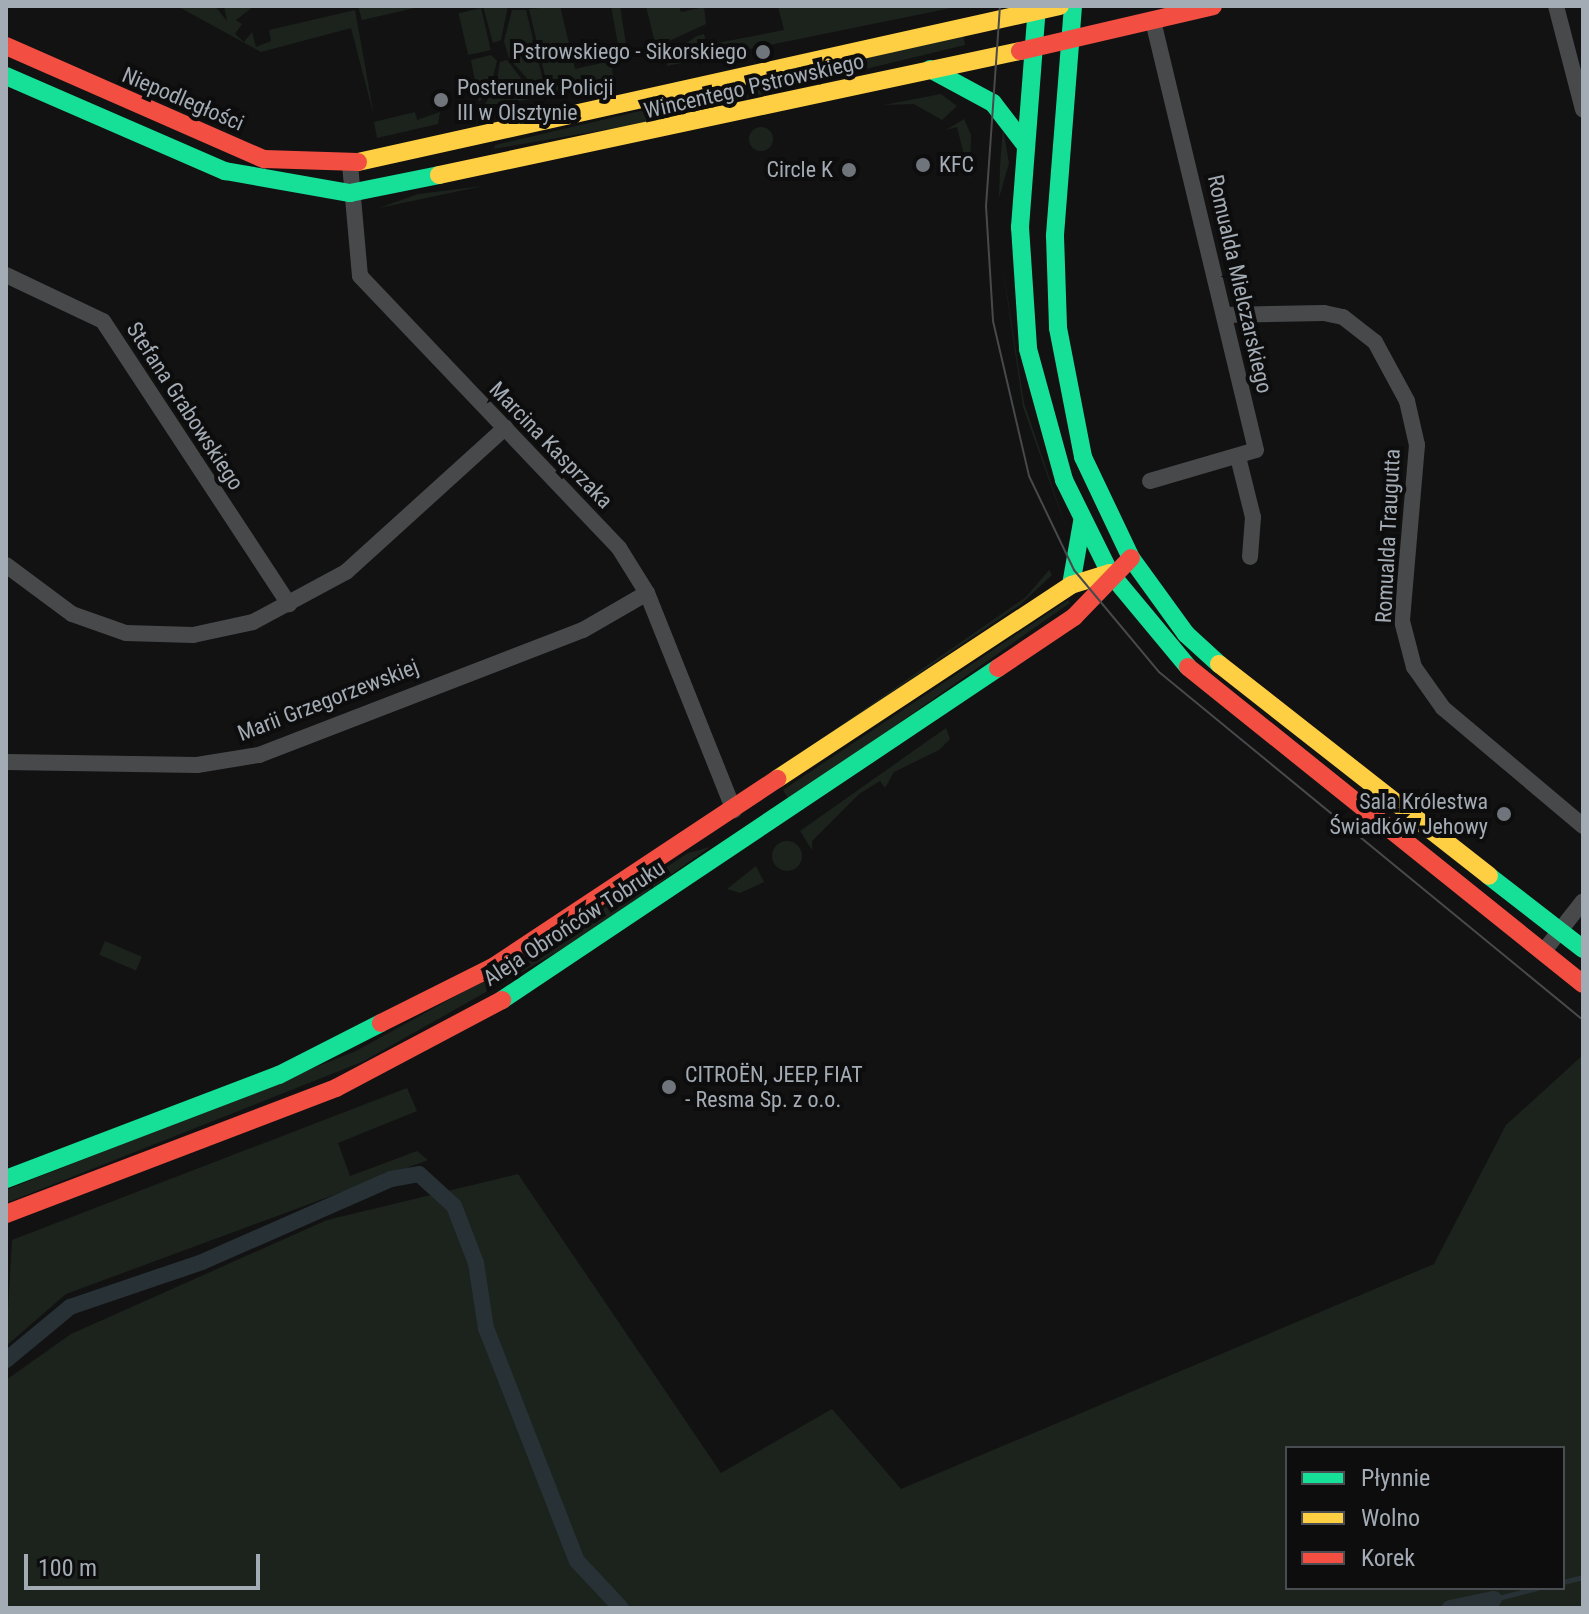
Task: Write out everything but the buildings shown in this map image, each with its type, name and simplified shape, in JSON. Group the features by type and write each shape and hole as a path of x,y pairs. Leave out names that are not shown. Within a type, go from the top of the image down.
{"main road":[{"name":"Wincentego Pstrowskiego","path":"350,164 1036,8 1060,6"},
{"path":"1073,6 1055,236 1062,366 1083,457 1131,558 1178,625 1230,674 1583,949"},
{"path":"1069,38 1213,6"},
{"path":"1036,8 1020,227 1028,349 1049,439 1082,522 1110,573 1144,621 1208,687 1583,984"},
{"name":"Wincentego Pstrowskiego","path":"350,193 485,170 1069,38"},
{"name":"Niepodległości","path":"6,46 220,144 264,159 350,164"},
{"path":"930,69 993,103 1026,146"},
{"path":"6,76 225,171 350,193"},
{"path":"1071,585 1082,522"},
{"name":"Aleja Obrońców Tobruku","path":"6,1214 336,1088 511,995 1074,617 1110,573 1131,558"},
{"name":"Aleja Obrońców Tobruku","path":"6,1179 341,1047 493,967 1071,585 1110,573"}],"street":[{"path":"1556,6 1583,110"},
{"name":"Romualda Mielczarskiego","path":"1153,20 1256,450 1239,461"},
{"path":"479,137 485,170"},
{"name":"Marcina Kasprzaka","path":"350,164 350,193 360,276 619,548 647,593 721,771 734,810"},
{"name":"Stefana Grabowskiego","path":"6,275 103,321 289,604"},
{"name":"Romualda Traugutta","path":"1224,315 1299,310 1343,317 1389,362 1417,445 1402,607 1414,667 1443,708 1583,826"},
{"path":"6,565 72,614 126,633 193,635 253,622 289,604 391,537 505,428"},
{"path":"1150,481 1239,461 1253,517 1250,557"},
{"name":"Marii Grzegorzewskiej","path":"6,762 197,765 259,755 583,630 647,593"},
{"path":"1544,951 1583,901"}],"shaded area":[{"path":"177,6 215,6 227,21 224,6 254,6 236,20 242,24 235,34 244,42 252,32 256,47 271,41 269,30 355,10 374,116 351,28 261,52"},
{"path":"358,6 424,6 362,20"},
{"path":"483,6 508,6 501,40 493,43"},
{"path":"560,6 575,69 602,63 599,50 609,47 614,83 483,108 489,97 555,82 546,80 529,9"},
{"path":"611,6 620,6 628,57 620,55"},
{"path":"646,6 679,6 681,12 704,7 706,24 656,47"},
{"path":"778,6 961,6 667,66 670,54 697,36 704,34 707,45 784,30"},
{"path":"481,8 491,50 468,55 459,13"},
{"path":"512,10 526,10 543,81 531,83 509,58 504,41"},
{"path":"963,35 965,45 720,104 814,70"},
{"path":"491,55 497,61 489,93 479,102 471,60"},
{"path":"507,60 526,85 495,92 500,62"},
{"path":"941,94 957,106 942,120 914,104 884,105"},
{"path":"670,104 673,118 494,149 495,145"},
{"path":"415,112 417,120 440,112 438,124 377,138 374,122"},
{"path":"964,119 971,135 970,179 957,127 946,130"},
{"path":"761,127 769,131 773,139 769,147 761,151 753,147 749,139 753,131"},
{"path":"1003,129 1009,163 999,198 1000,166"},
{"path":"483,186 379,208 418,194"},
{"path":"1000,248 1024,403 1069,536 1023,407"},
{"path":"1049,570 1052,575 1020,605 772,773 1026,597"},
{"path":"1068,600 1070,603 789,800 783,790"},
{"path":"946,728 950,739 939,750 894,772 885,788 880,781 859,794 812,841 812,850 800,831"},
{"path":"787,841 798,845 802,856 798,867 787,871 776,867 772,856 776,845"},
{"path":"710,847 580,939 362,1062 6,1203 6,1190 356,1051 545,947 688,853"},
{"path":"756,866 764,882 740,893 727,889"},
{"path":"105,941 142,957 136,970 99,955"},
{"path":"1583,1055 1583,1608 6,1608 6,1380 71,1334 327,1220 518,1174 721,1473 832,1409 901,1489 1434,1264 1506,1125"},
{"path":"407,1088 417,1111 338,1143 350,1176 417,1151 428,1160 66,1294 6,1346 12,1240"}],"waterway":[{"path":"6,1360 70,1307 202,1262 391,1179 419,1174 454,1206 476,1263 486,1328 577,1561 621,1608"},
{"path":"1565,1582 1583,1577"},
{"path":"1497,1608 1494,1599 1529,1590"},
{"path":"1450,1608 1494,1599"}],"tram line":[{"path":"1000,6 986,206 993,321 1029,476 1074,570 1159,672 1583,1020"}],"traffic: fast":[{"path":"1037,6 1020,227 1028,349 1064,480 1110,573 1188,667"},
{"path":"1073,6 1055,236 1058,328 1083,457 1131,558 1186,634 1219,664"},
{"path":"930,69 993,103 1026,146"},
{"path":"6,76 225,171 350,193 439,175"},
{"path":"1071,585 1082,522"},
{"path":"502,1000 998,668"},
{"path":"1489,876 1583,949"},
{"path":"6,1179 279,1075 381,1023"}],"traffic: slow":[{"path":"358,162 1060,6"},
{"path":"439,175 1020,51"},
{"path":"777,779 1071,585 1110,573"},
{"path":"1219,664 1489,876"}],"traffic: jam":[{"path":"1020,51 1213,6"},
{"path":"6,46 264,159 358,162"},
{"path":"998,668 1074,617 1131,558"},
{"path":"1188,667 1583,984"},
{"path":"381,1023 493,967 777,779"},
{"path":"6,1214 336,1088 502,1000"}],"place":[{"name":"Pstrowskiego - Sikorskiego","path":"763,52"},
{"name":"Posterunek Policji III w Olsztynie","path":"441,100"},
{"name":"KFC","path":"923,165"},
{"name":"Circle K","path":"849,170"},
{"name":"Sala Królestwa Świadków Jehowy","path":"1504,814"},
{"name":"CITROËN, JEEP, FIAT - Resma Sp. z o.o.","path":"669,1087"}]}
